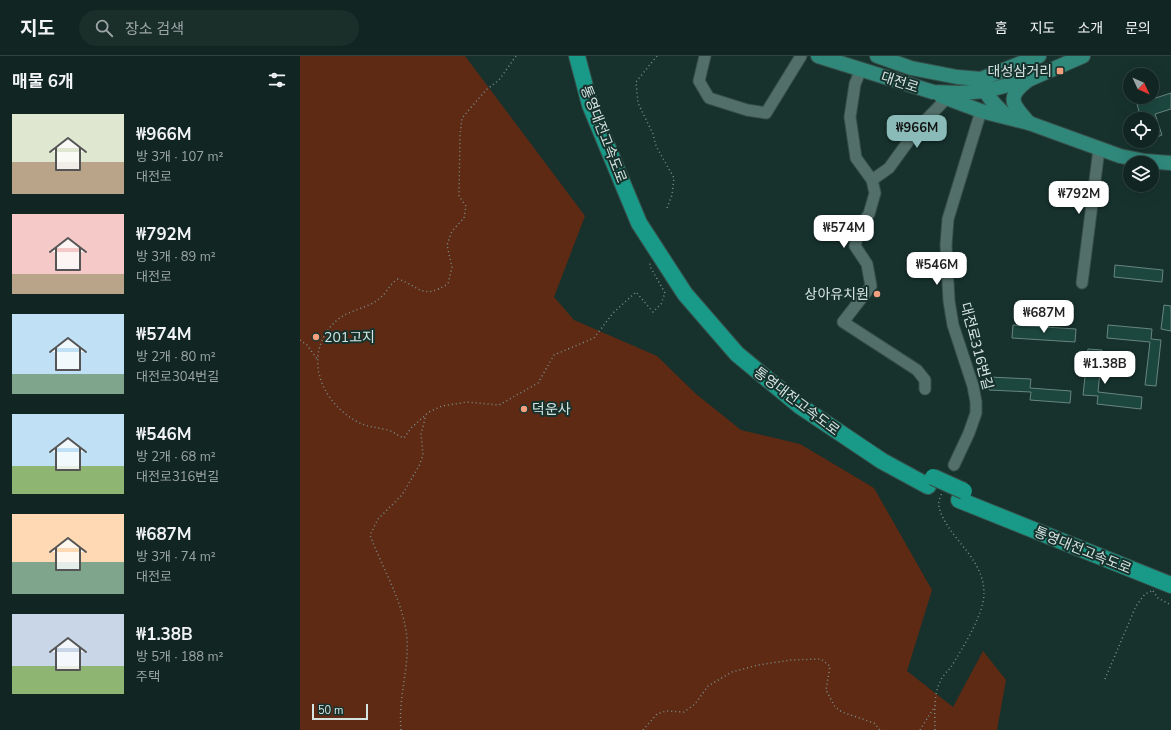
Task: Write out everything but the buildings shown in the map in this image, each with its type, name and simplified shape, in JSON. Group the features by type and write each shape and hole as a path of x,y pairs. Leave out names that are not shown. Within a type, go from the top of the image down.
{"highway":[{"name":"통영대전고속도로","path":"577,56 639,223 685,294 737,354 800,406 882,461 930,481 1164,587"},
{"name":"통영대전고속도로","path":"588,56 594,103"},
{"name":"통영대전고속도로","path":"962,496 1171,573"}],"main road":[{"name":"대전로","path":"818,56 933,92 983,85"},
{"name":"대전로","path":"877,56 911,68 983,85"},
{"path":"983,85 1039,56"},
{"path":"1029,123 1016,108 1013,98 1016,90 1028,80 1083,56"},
{"path":"983,85 1028,80"},
{"path":"983,85 996,106 1010,118"},
{"path":"933,92 981,111 1029,123 1099,150 1145,161 1171,163"}],"street":[{"path":"705,56 699,81 709,98 747,110 766,113 802,56"},
{"path":"860,69 855,84 850,117 856,158 872,180 875,193 869,214 860,226 855,246 867,264 871,286 843,322 917,370 925,380 925,389"},
{"path":"872,180 889,168 918,128 947,98"},
{"name":"대전로316번길","path":"954,465 969,433 976,413 976,402 973,386 953,325 949,301 946,245 948,219 981,111"},
{"path":"1082,283 1099,150"}],"path":[{"path":"516,56 499,80 477,99 462,118 460,135 459,196 466,206 464,218 452,231 447,245 452,267 448,284 436,291 421,292 398,279 391,282 380,298 344,314 335,322 323,337 319,346 317,359 318,372 330,398 355,420 370,427 396,433 404,438 411,428 426,415 442,406 467,402 499,405 538,383 554,355 594,338 612,313 636,292 653,312 661,304 665,293 651,268 650,257"},
{"path":"657,56 636,82 636,92 638,103 653,134 656,146 674,178 672,195 667,208"},
{"path":"300,340 307,345 317,359"},
{"path":"401,730 400,702 407,654 407,637 403,619 390,582 370,535 378,520 402,495 419,466 423,455 421,434 426,415"},
{"path":"935,730 935,706 940,682 966,640 981,608 984,594 984,585 974,559 947,524 938,506 942,493"},
{"path":"1105,678 1136,606 1145,594 1164,587"},
{"path":"1153,591 1158,598 1171,605"},
{"path":"643,730 657,714 666,711 684,712 695,704 708,686 732,672 758,665 791,660 821,659 830,666 826,690 835,707 842,712 874,723 880,730"},
{"path":"920,730 935,706"}],"shaded area":[{"path":"300,56 465,56 585,216 554,297 574,320 657,356 696,394 741,430 800,444 874,488 932,590 907,671 953,707 983,651 1006,680 997,730 300,730"}],"place":[{"name":"대성삼거리","path":"1060,71"},
{"name":"상아유치원","path":"877,294"},
{"name":"201고지","path":"316,337"},
{"name":"덕운사","path":"524,409"}]}
